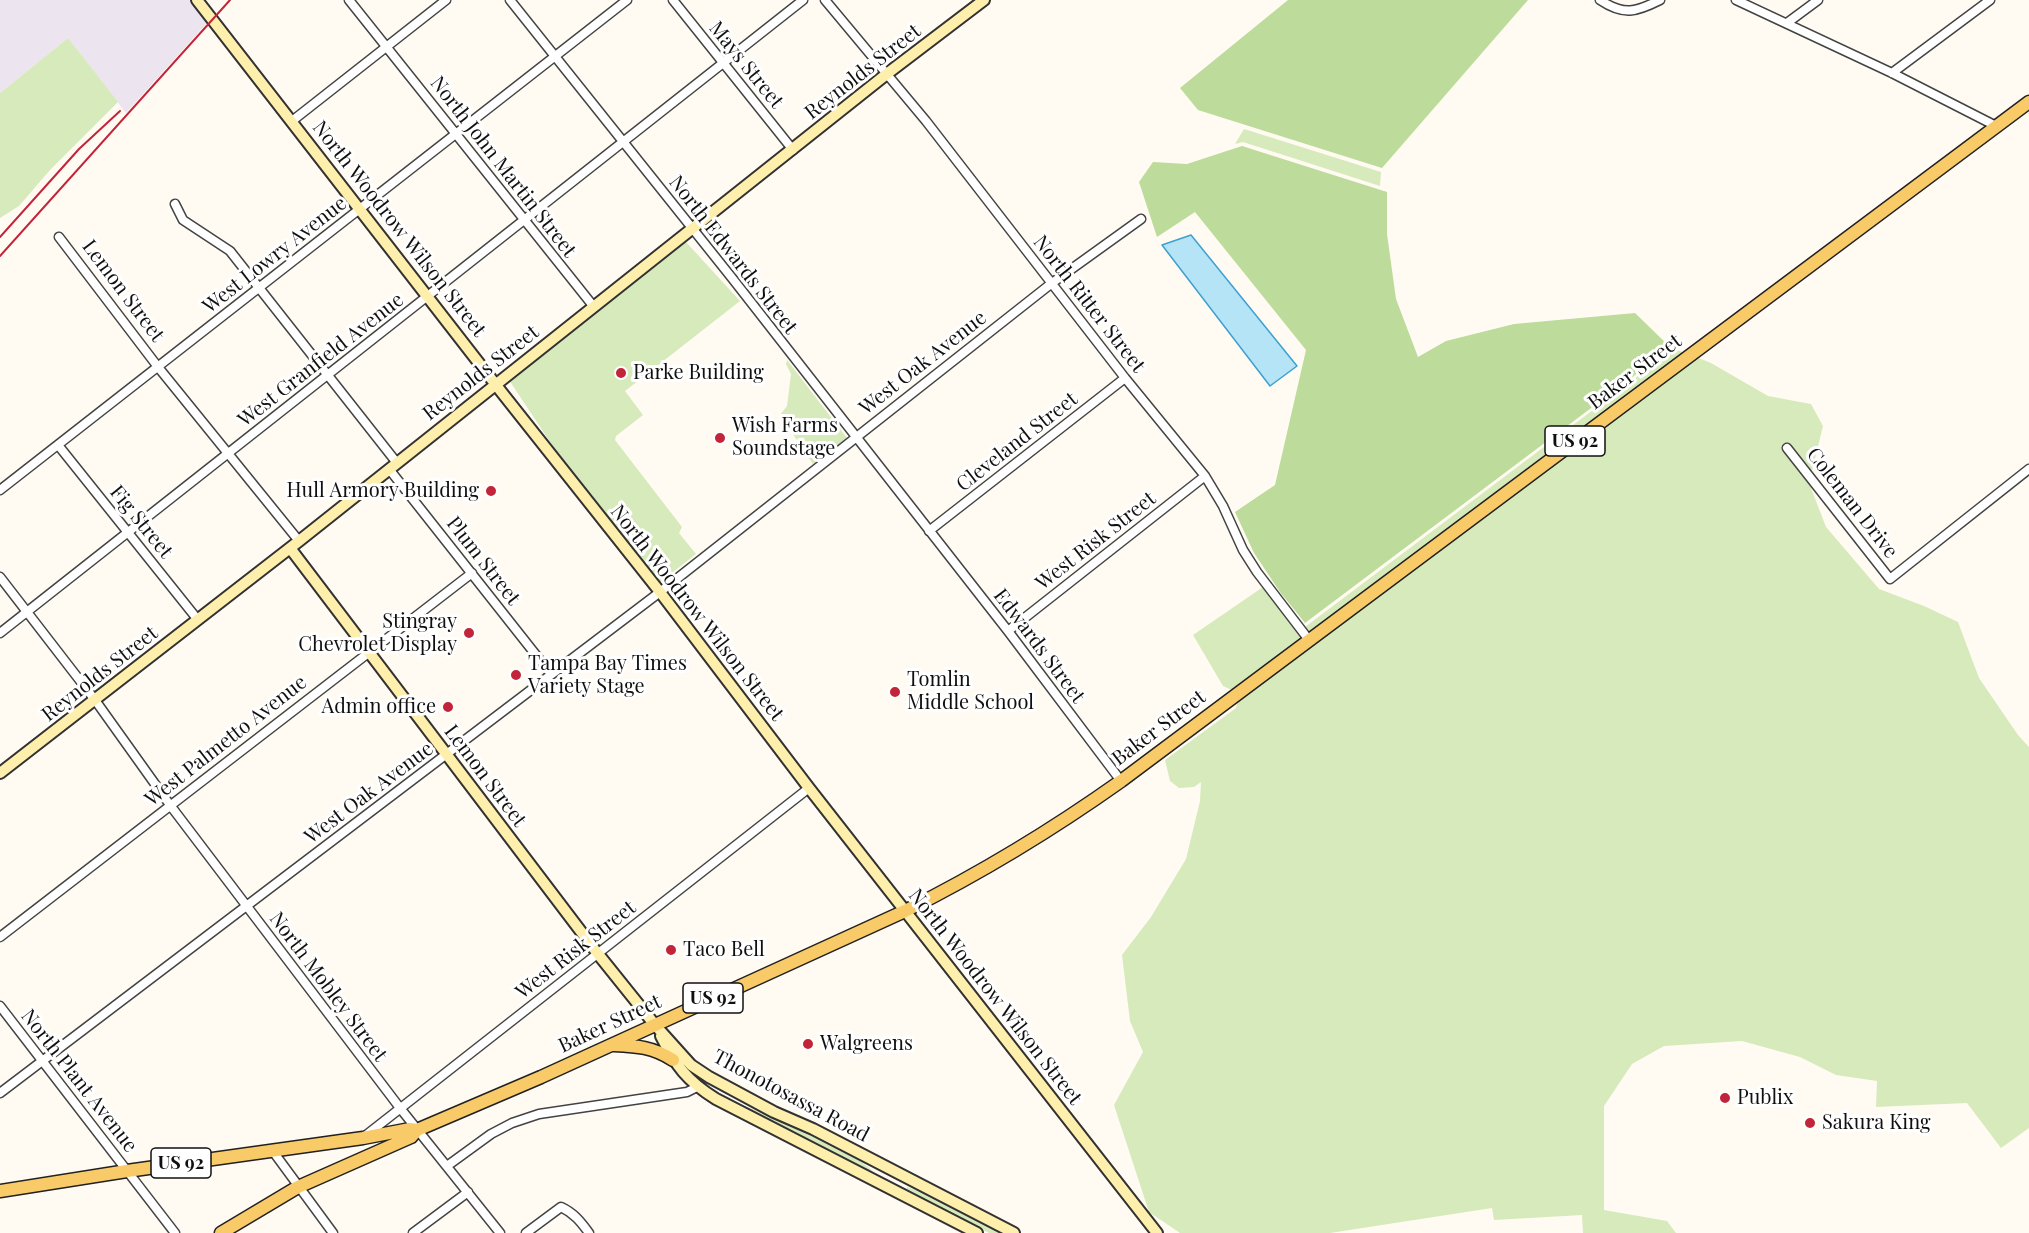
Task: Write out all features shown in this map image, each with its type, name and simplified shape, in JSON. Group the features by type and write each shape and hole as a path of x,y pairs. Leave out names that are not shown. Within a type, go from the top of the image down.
{"main road":[{"name":"Baker Street","path":"221,1233 298,1187 411,1137 417,1130 905,911 958,885 1016,852 1121,781 2029,102"},
{"path":"610,1045 642,1046 661,1052 673,1060"},
{"name":"US 92","path":"0,1191 363,1138 410,1129 417,1130"}],"street":[{"name":"North Woodrow Wilson Street","path":"196,0 660,592 809,788 1157,1233"},
{"name":"North John Martin Street","path":"349,0 594,307"},
{"path":"292,121 446,0"},
{"name":"North Edwards Street","path":"510,0 693,229 929,531"},
{"name":"West Lowry Avenue","path":"0,490 627,0"},
{"name":"Mays Street","path":"673,0 793,150"},
{"name":"West Granfield Avenue","path":"0,633 803,0"},
{"name":"North Ritter Street","path":"825,0 888,73 1125,378 1205,476 1223,506 1243,550 1309,640"},
{"name":"Reynolds Street","path":"1,769 198,620 888,73 984,0"},
{"path":"1600,0 1622,11 1646,7 1660,0"},
{"path":"1736,0 1892,73 1996,126"},
{"path":"1787,23 1818,0"},
{"path":"1892,73 1990,0"},
{"path":"175,204 183,219 230,251 258,289"},
{"name":"West Oak Avenue","path":"0,1093 660,592 1052,283 1141,219"},
{"name":"Lemon Street","path":"59,237 228,454 294,544 368,652 446,755 598,954 655,1024"},
{"name":"Plum Street","path":"258,289 328,376 472,573 551,674"},
{"name":"Cleveland Street","path":"929,531 1125,378"},
{"name":"Fig Street","path":"58,445 198,620"},
{"name":"Coleman Drive","path":"1787,448 1890,579 2029,469"},
{"name":"West Risk Street","path":"1008,631 1205,476"},
{"name":"Edwards Street","path":"929,531 1121,781"},
{"name":"West Palmetto Avenue","path":"0,937 472,573"},
{"path":"0,577 28,611"},
{"name":"North Mobley Street","path":"28,611 247,907 417,1130 500,1233"},
{"name":"West Risk Street","path":"363,1138 809,788"},
{"name":"North Plant Avenue","path":"0,1006 175,1233"},
{"name":"Thonotosassa Road","path":"655,1024 673,1060 697,1087 716,1100 977,1233"},
{"name":"Thonotosassa Road","path":"655,1024 691,1065 731,1089 1014,1233"},
{"path":"691,1065 697,1087"},
{"path":"447,1166 491,1134 512,1123 539,1114 687,1092 704,1085 731,1089"},
{"path":"272,1150 333,1233"},
{"path":"413,1233 468,1192"},
{"path":"526,1233 561,1207 578,1217 589,1233"}],"shaded area":[{"path":"0,0 191,0 208,22 126,113 68,38 0,93"}],"green space":[{"path":"1288,0 1528,0 1382,168 1198,110 1180,88"},
{"path":"68,38 118,102 50,170 19,206 0,218 0,93"},
{"path":"1244,129 1381,172 1380,186 1243,142 1235,144"},
{"path":"1242,146 1387,192 1387,234 1396,299 1418,357 1446,341 1514,324 1635,313 1671,348 1305,623 1280,592 1254,553 1235,512 1275,485 1306,350 1195,212 1157,237 1139,182 1153,162 1187,164"},
{"path":"686,242 740,301 625,391 643,415 616,436 615,440 682,527 679,533 696,554 659,583 566,466 509,380"},
{"path":"1674,349 1685,353 1310,634 1305,627"},
{"path":"1696,357 1711,363 1768,396 1811,404 1823,426 1809,483 1826,527 1879,589 1958,622 1979,678 2018,735 2029,747 2029,1128 2001,1148 1967,1103 1876,1107 1877,1081 1836,1075 1800,1057 1742,1041 1664,1046 1632,1064 1604,1106 1604,1210 1667,1221 1676,1233 1583,1233 1582,1215 1494,1220 1492,1208 1330,1233 1180,1233 1149,1212 1114,1105 1143,1052 1130,1021 1122,955 1151,917 1186,859 1200,801 1201,782 1194,787 1179,788 1170,781 1165,760 1236,708 1238,700"},
{"path":"787,360 847,438 813,464 780,415 787,406 791,374 786,364"},
{"path":"1263,587 1303,639 1234,691 1223,686 1193,635"},
{"path":"736,1103 769,1115 859,1160 873,1171 856,1167"},
{"path":"907,1187 929,1195 1002,1233 989,1233 930,1203"}],"water":[{"path":"1191,235 1297,366 1270,386 1162,245"}],"railway":[{"path":"0,256 230,0"},
{"path":"0,237 79,149 120,111"}],"place":[{"name":"Parke Building","path":"621,373"},
{"name":"Wish Farms Soundstage","path":"720,438"},
{"name":"Hull Armory Building","path":"491,491"},
{"name":"Stingray Chevrolet Display","path":"469,633"},
{"name":"Tampa Bay Times Variety Stage","path":"516,675"},
{"name":"Tomlin Middle School","path":"895,692"},
{"name":"Admin office","path":"448,707"},
{"name":"Taco Bell","path":"671,950"},
{"name":"Walgreens","path":"808,1044"},
{"name":"Publix","path":"1725,1098"},
{"name":"Sakura King","path":"1810,1123"}]}
